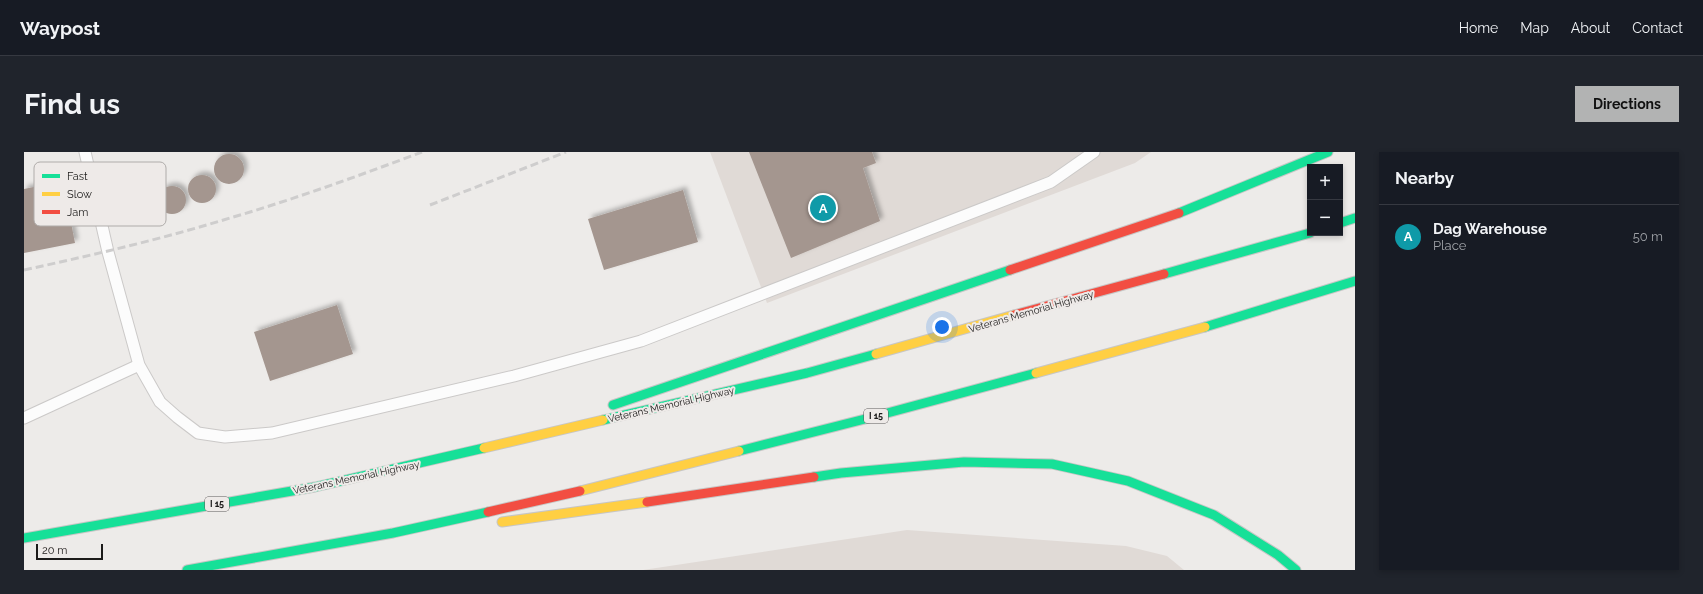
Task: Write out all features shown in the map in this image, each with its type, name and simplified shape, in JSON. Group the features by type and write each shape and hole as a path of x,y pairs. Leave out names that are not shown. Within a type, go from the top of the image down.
{"highway":[{"path":"606,408 1190,209 1328,152"},
{"path":"1343,222 1355,218"},
{"name":"Veterans Memorial Highway","path":"24,538 315,487 807,373 1307,234"},
{"name":"I 15","path":"187,570 393,533 545,500 865,419 1212,325 1355,281"},
{"path":"512,441 592,413"},
{"path":"493,522 547,517 841,473 964,462 1052,464 1128,481 1214,515 1278,555 1296,570"},
{"path":"393,533 478,524"}],"lane":[{"path":"85,152 87,162"},
{"path":"102,226 139,365 160,402 198,433 225,437 272,433 514,376 641,341 1051,182 1094,152"},
{"path":"24,418 139,365"}],"shaded area":[{"path":"710,152 1151,152 1135,163 767,303"},
{"path":"907,530 1126,546 1167,556 1184,570 643,570"}],"building":[{"path":"749,152 872,152 876,163 863,168 880,221 791,258"},
{"path":"229,154 239,159 244,169 239,179 229,184 219,179 214,169 219,159"},
{"path":"202,175 212,179 216,189 212,199 202,203 192,199 188,189 192,179"},
{"path":"172,186 177,187 182,190 185,195 185,205 182,210 172,214 166,212 166,188"},
{"path":"34,187 34,226 72,226 75,243 24,253 24,189"},
{"path":"683,190 698,242 604,270 588,219"},
{"path":"337,305 353,354 270,381 254,332"}],"railway":[{"path":"24,270 204,226 302,195 422,152"},
{"path":"430,205 566,152"}],"traffic: fast":[{"path":"1179,213 1328,152"},
{"path":"1343,222 1355,218"},
{"path":"1164,274 1307,234"},
{"path":"613,405 1010,270"},
{"path":"1205,327 1355,281"},
{"path":"603,420 807,373 876,354"},
{"path":"739,451 1036,373"},
{"path":"24,538 315,487 484,448"},
{"path":"814,477 841,473 964,462 1052,464 1128,481 1214,515 1278,555 1296,570"},
{"path":"187,570 393,533 488,512"}],"traffic: slow":[{"path":"876,354 1014,315"},
{"path":"1036,373 1205,327"},
{"path":"484,448 603,420"},
{"path":"580,491 739,451"},
{"path":"502,522 647,502"}],"traffic: jam":[{"path":"1010,270 1179,213"},
{"path":"1014,315 1164,274"},
{"path":"647,502 814,477"},
{"path":"488,512 580,491"}],"place":[{"name":"Dag Warehouse","path":"823,208"}]}
